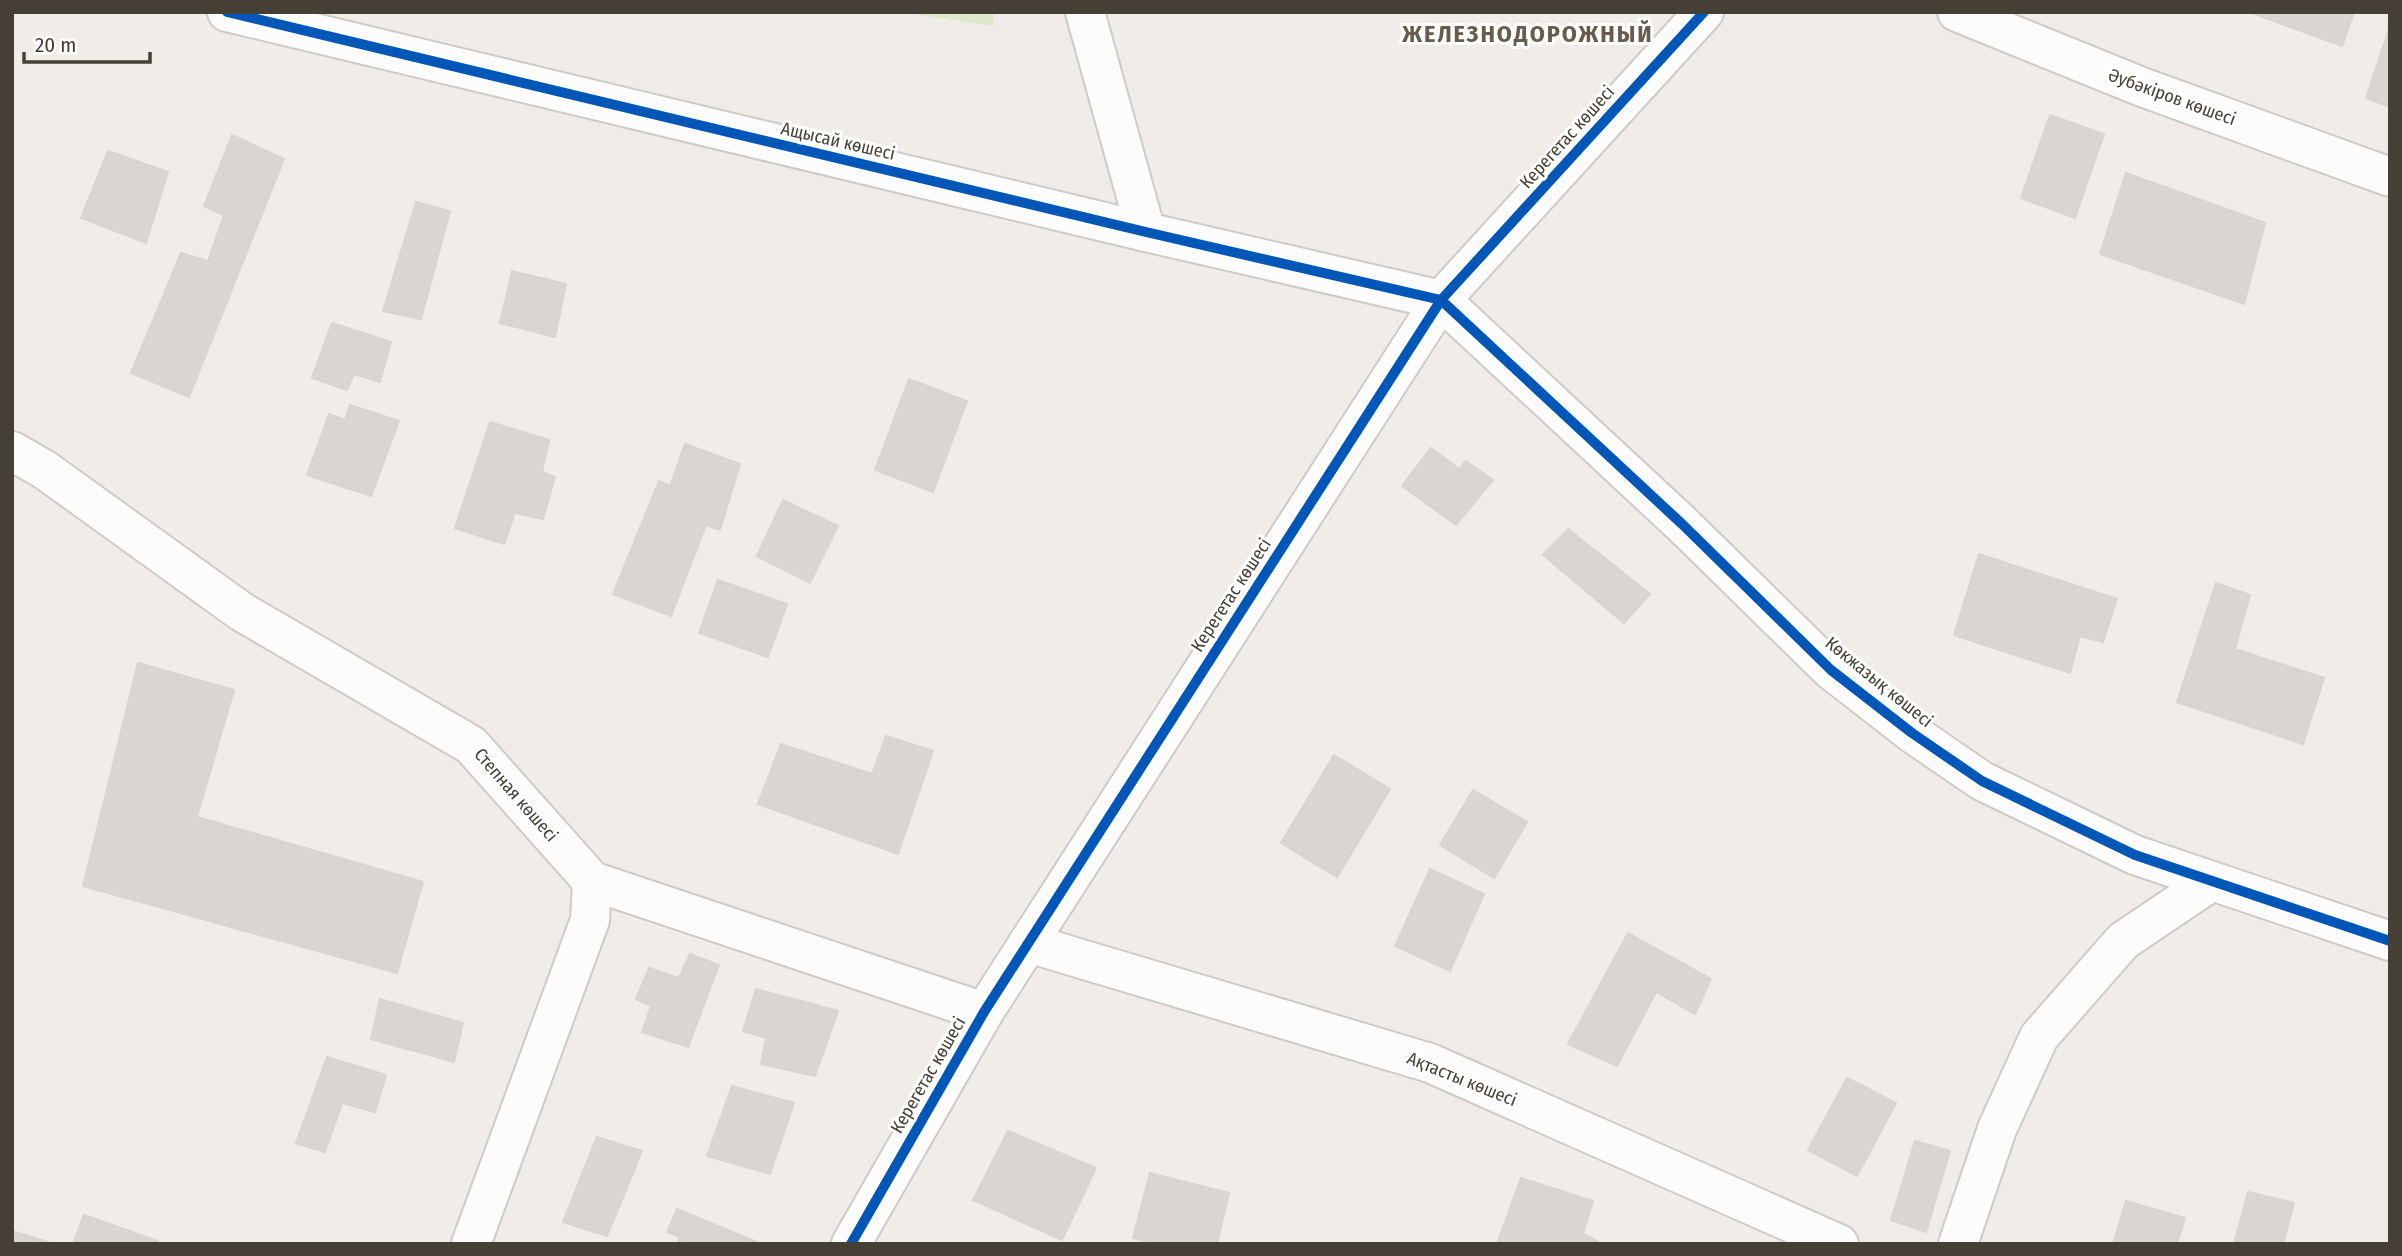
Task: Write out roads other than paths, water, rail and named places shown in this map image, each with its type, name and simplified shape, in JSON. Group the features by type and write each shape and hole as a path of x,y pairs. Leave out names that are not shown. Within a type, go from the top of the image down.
{"street":[{"name":"Ащысай көшесі","path":"227,12 1441,300"},
{"path":"1085,12 1146,232"},
{"name":"Керегетас көшесі","path":"851,1244 984,1012 1441,300 1704,12"},
{"name":"Әубәкіров көшесі","path":"1957,12 2142,87 2390,177"},
{"name":"Көкжазық көшесі","path":"1441,300 1682,524 1831,670 1912,733 1982,781 2134,855 2390,941"},
{"name":"Степная көшесі","path":"12,451 45,470 242,612 471,745 592,881 984,1012"},
{"path":"471,1244 590,920 592,881"},
{"path":"1958,1244 1997,1129 2039,1037 2123,941 2212,881"},
{"name":"Ақтасты көшесі","path":"1028,943 1430,1063 1839,1244"}],"district":[{"name":"ЖЕЛЕЗНОДОРОЖНЫЙ","path":"1528,34"}]}
